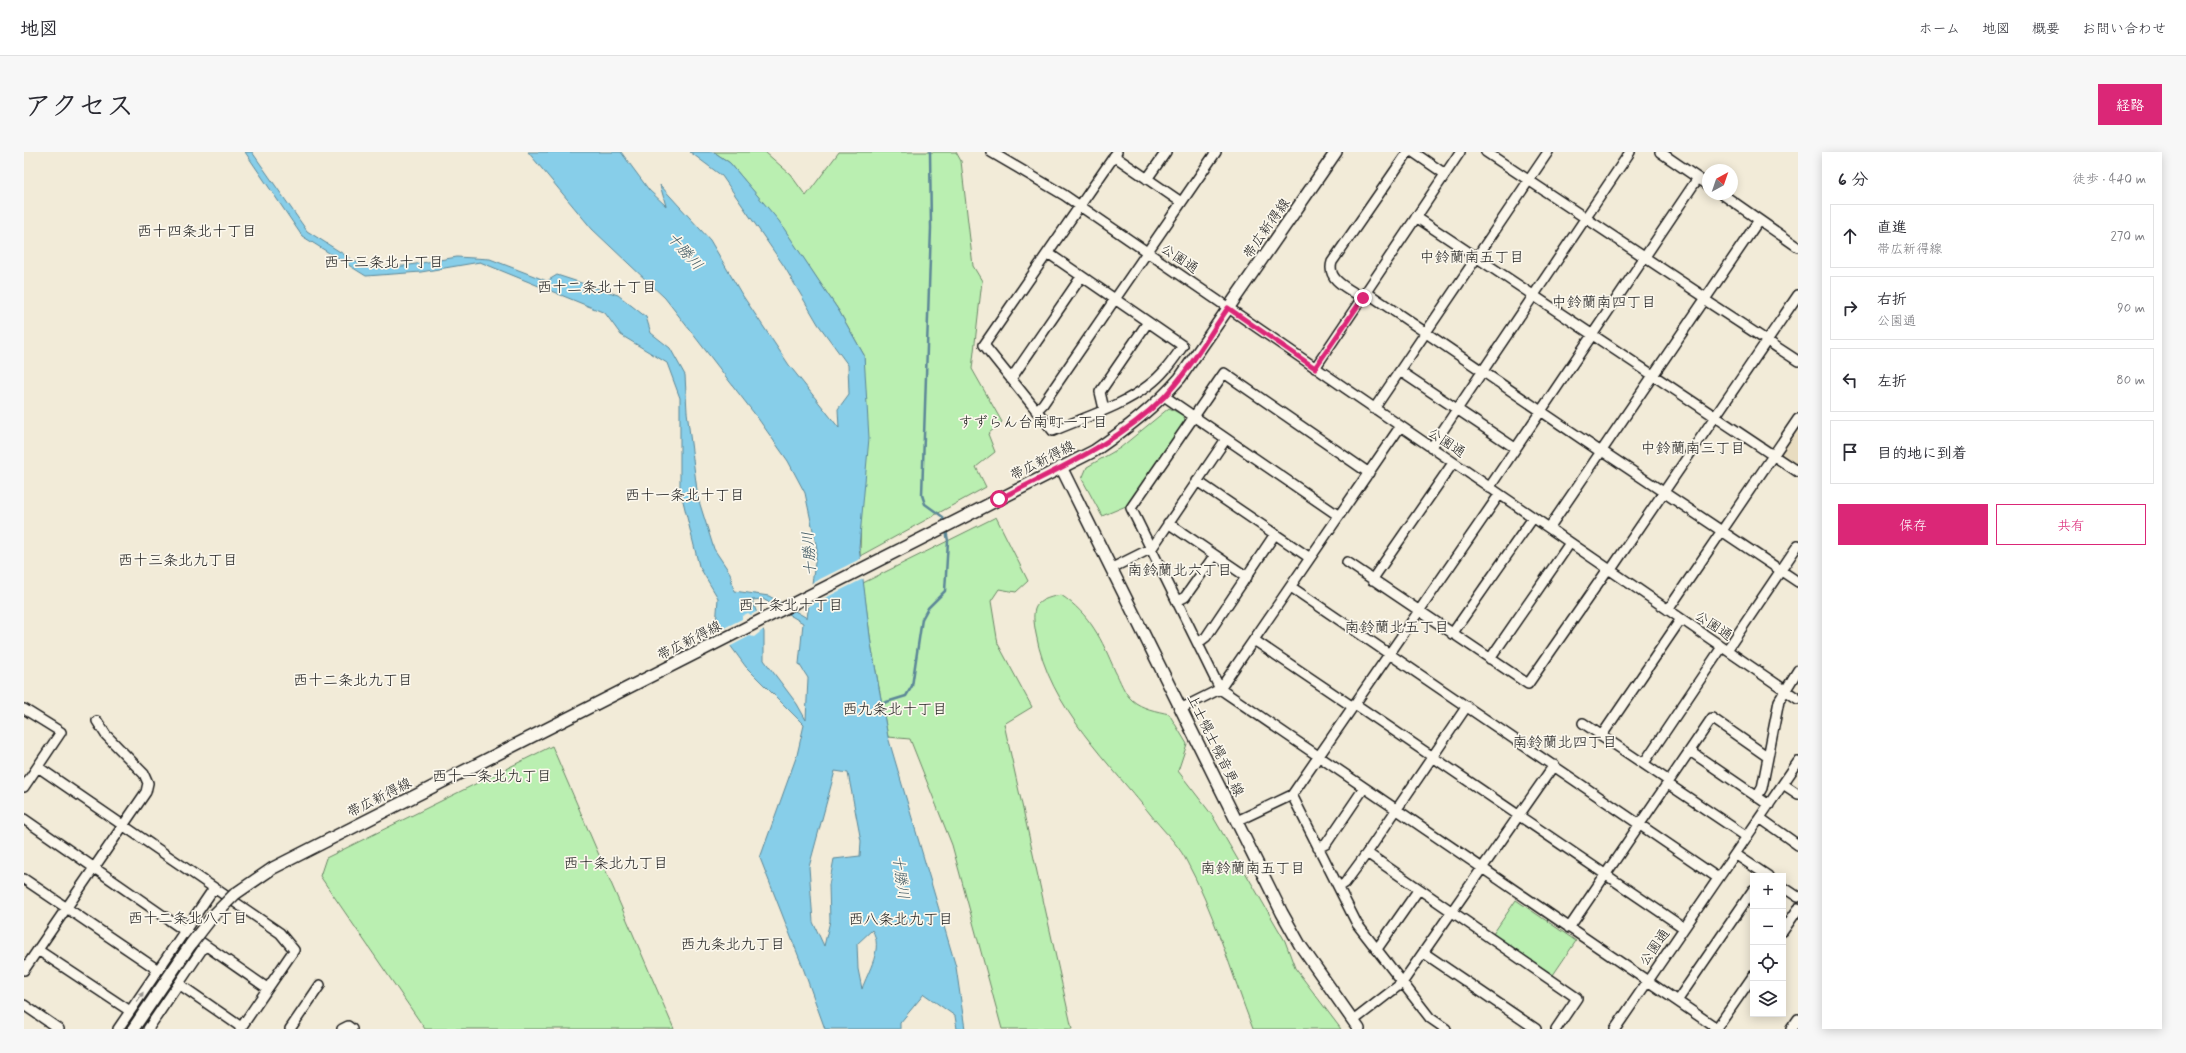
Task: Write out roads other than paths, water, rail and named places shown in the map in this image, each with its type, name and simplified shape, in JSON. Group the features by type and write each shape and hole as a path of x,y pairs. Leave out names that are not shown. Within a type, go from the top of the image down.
{"main road":[{"name":"帯広新得線","path":"133,1029 191,944 212,917 235,894 273,868 1094,451 1133,425 1164,396 1180,378 1336,152"},
{"name":"上士幌士幌音更線","path":"1061,467 1182,708 1282,913 1300,945 1356,1025"}],"street":[{"name":"公園通","path":"991,152 1080,207 1798,699"},
{"path":"1147,179 1166,152"},
{"path":"1036,411 1043,404 1216,152"},
{"path":"1408,152 1332,262 1330,269 1332,276 1426,333 1541,412 1798,582"},
{"path":"1413,152 1445,174"},
{"path":"1315,368 1460,152"},
{"path":"1486,152 1798,361"},
{"path":"1374,409 1548,152"},
{"path":"1431,448 1630,152"},
{"path":"1660,152 1702,181"},
{"path":"1048,254 1183,346 1163,373 1150,385 1126,401 1053,430 1010,379 984,345 1048,254 1115,154 1147,179 1181,202"},
{"path":"1489,488 1698,178"},
{"path":"1731,200 1798,246"},
{"path":"1416,217 1798,472"},
{"path":"1549,528 1759,220"},
{"path":"1010,379 1081,277"},
{"path":"1346,562 1528,684 1665,493 1798,296"},
{"path":"1104,410 1100,392 1148,322"},
{"path":"1400,371 1516,448"},
{"path":"1369,473 1224,373 1194,416 1131,508 1220,689 1647,982 1718,1029 1750,981"},
{"path":"1164,396 1339,516"},
{"path":"1668,610 1798,419"},
{"path":"1182,708 1220,689 1400,427"},
{"path":"1112,568 1152,548 1226,439"},
{"path":"1372,580 1453,463"},
{"path":"1197,481 1310,558"},
{"path":"1237,821 1292,795 1499,495"},
{"path":"1452,634 1533,518"},
{"path":"1168,523 1246,577"},
{"path":"1198,643 1206,637 1275,534"},
{"path":"1490,659 1570,543"},
{"path":"1644,763 1798,545"},
{"path":"1177,601 1185,597 1214,556"},
{"path":"1291,587 1718,878"},
{"path":"1602,735 1681,619"},
{"path":"1254,640 1433,756 1684,928"},
{"path":"1757,797 1762,788 1779,701 1784,690 1798,670"},
{"path":"1339,887 1346,883 1467,706"},
{"path":"24,709 61,732 24,787"},
{"path":"1568,928 1606,875 1712,718 1768,757"},
{"path":"24,970 146,792 148,783 144,774 106,735 97,721"},
{"path":"1583,723 1644,763 1668,783 1747,837"},
{"path":"1690,751 1769,805"},
{"name":"公園通","path":"1615,1029 1798,762"},
{"path":"1356,1025 1402,983 1554,765"},
{"path":"38,767 280,933 294,950 240,1028 179,984"},
{"path":"1783,784 1798,794"},
{"path":"1318,848 1326,844 1364,788"},
{"path":"1292,795 1357,924 1430,1018 1446,1029"},
{"path":"24,818 267,988"},
{"path":"1760,818 1798,844"},
{"path":"1367,853 1577,998 1556,1029"},
{"path":"1735,854 1762,873"},
{"path":"24,879 66,909 158,970"},
{"path":"118,1029 214,888"},
{"path":"1786,888 1798,897"},
{"path":"1377,949 1420,889"},
{"path":"1677,1001 1750,894"},
{"path":"1786,927 1798,909"},
{"path":"152,1028 205,945"},
{"path":"38,950 130,1011"},
{"path":"1424,953 1536,1029"},
{"path":"290,1029 320,985"},
{"path":"24,1005 59,1029"},
{"path":"1791,1029 1798,1018"},
{"path":"342,1029 348,1026 352,1029"}],"water":[{"name":"十勝川","path":"245,152 252,152 307,231 364,267 404,266 457,257 490,259 547,281 557,275 618,295 646,317 651,333 670,348 685,375 687,412 698,498 714,549 730,573 734,591 769,596 807,618 817,549 805,493 788,461 757,417 665,298 592,229 528,152 621,152 649,190 666,206 660,185 710,240 741,293 789,365 839,428 838,409 849,394 848,365 818,324 784,266 722,176 690,152 714,152 730,163 779,221 839,311 864,355 869,438 859,547 871,644 888,737 956,967 965,1029 957,1029 955,1016 924,994 900,1023 900,1029 825,1029 802,965 760,858 797,755 804,725 746,667 716,626 718,598 699,566 680,489 680,398 667,363 621,335 605,313 480,262 421,272 366,276 302,236","holes":["763,599 803,623 799,664 808,678 806,720 797,704 764,660 764,632 752,600","835,771 848,773 861,841 860,856 834,859 829,885 830,921 824,946 813,922 809,867","872,930 875,937 876,952 862,989 858,969 857,944"]}],"waterway":[{"path":"930,152 931,228 922,495 925,504 943,517 944,524"},
{"path":"880,704 906,696 912,686 922,619 928,608 945,591 948,541 946,530"}],"tunnel":[{"path":"158,970 179,984"}],"district":[{"name":"西十四条北十丁目","path":"197,231"},
{"name":"中鈴蘭南五丁目","path":"1472,257"},
{"name":"西十三条北十丁目","path":"384,262"},
{"name":"西十二条北十丁目","path":"597,287"},
{"name":"中鈴蘭南四丁目","path":"1604,302"},
{"name":"すずらん台南町一丁目","path":"1033,422"},
{"name":"中鈴蘭南三丁目","path":"1693,448"},
{"name":"西十一条北十丁目","path":"685,495"},
{"name":"西十三条北九丁目","path":"178,560"},
{"name":"南鈴蘭北六丁目","path":"1180,570"},
{"name":"西十条北十丁目","path":"791,605"},
{"name":"南鈴蘭北五丁目","path":"1397,627"},
{"name":"西十二条北九丁目","path":"353,680"},
{"name":"西九条北十丁目","path":"895,709"},
{"name":"南鈴蘭北四丁目","path":"1565,742"},
{"name":"西十一条北九丁目","path":"492,776"},
{"name":"西十条北九丁目","path":"616,863"},
{"name":"南鈴蘭南五丁目","path":"1253,868"},
{"name":"西十二条北八丁目","path":"188,918"},
{"name":"西八条北九丁目","path":"901,919"},
{"name":"西九条北九丁目","path":"733,944"}]}
